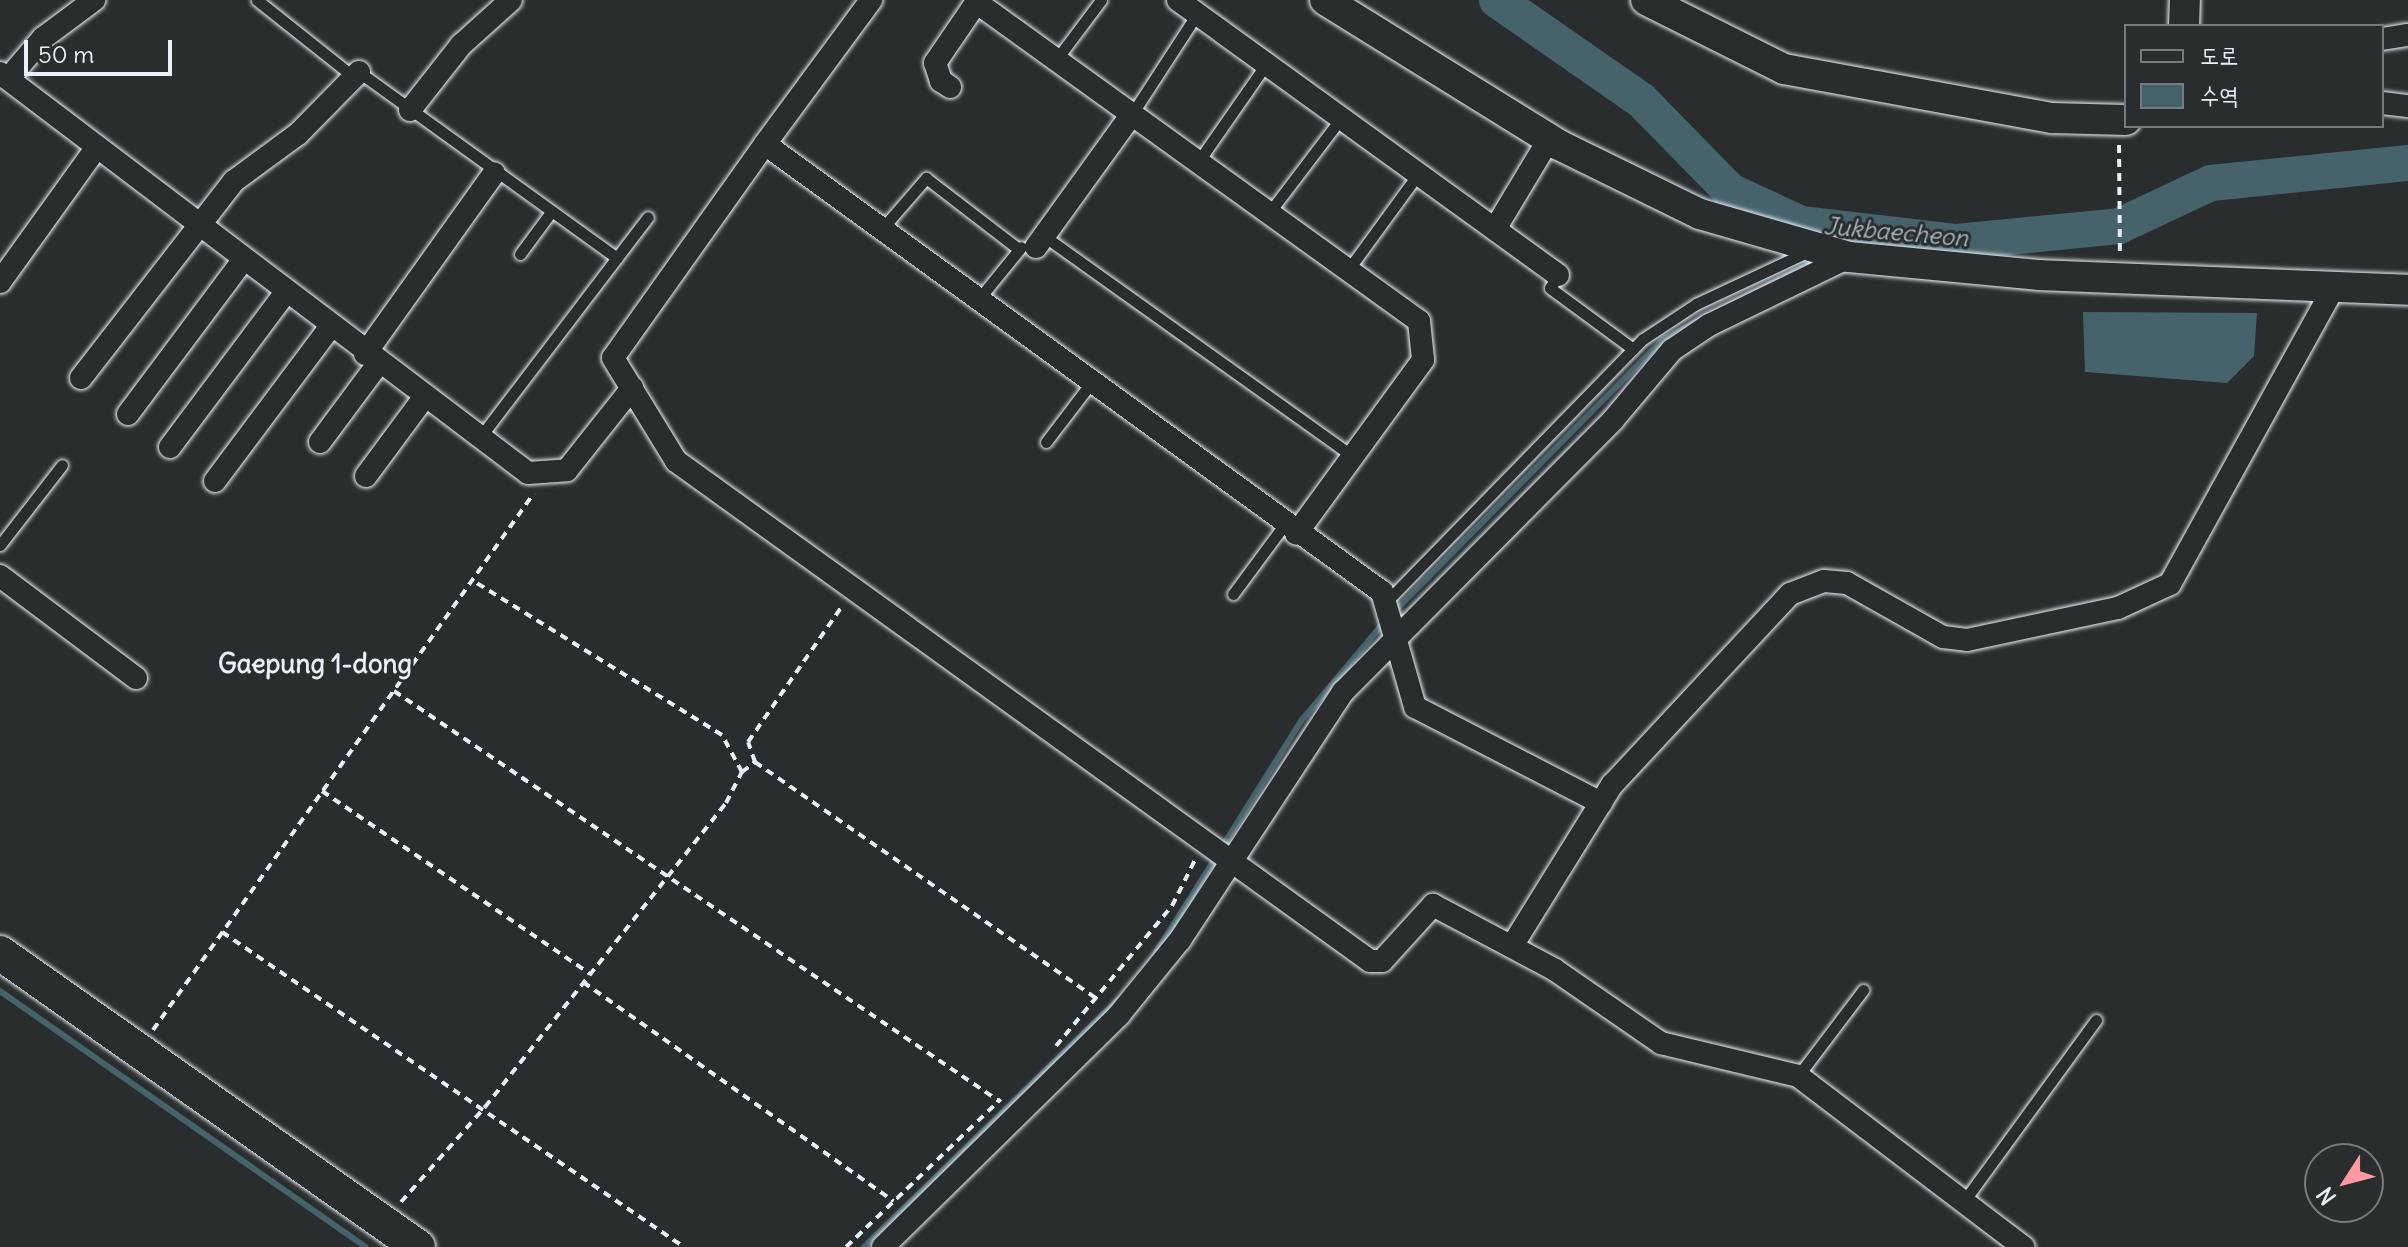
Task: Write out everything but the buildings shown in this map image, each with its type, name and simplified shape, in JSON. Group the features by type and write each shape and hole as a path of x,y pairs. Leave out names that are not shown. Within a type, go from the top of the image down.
{"main road":[{"path":"0,953 418,1247"}],"street":[{"path":"94,0 43,38 4,76 478,441 528,473 547,474 567,470 632,388"},
{"path":"410,110 461,45 511,0"},
{"path":"871,0 613,358 676,461 1221,850 1370,961 1382,961 1433,905 1512,946 1661,1043 1798,1076 2023,1247"},
{"path":"1178,0 1558,275"},
{"path":"1325,0 1549,139 1700,214 1848,257 2040,275 2408,290"},
{"path":"1646,0 1784,69 2052,118 2123,127"},
{"path":"2184,24 2185,0"},
{"path":"950,87 941,81 935,63 977,1 1419,321 1423,360 1290,530"},
{"path":"2384,39 2408,35"},
{"path":"81,378 197,224 234,181 298,134 357,75"},
{"path":"2384,103 2408,106"},
{"path":"1032,243 1132,114"},
{"path":"1495,229 1549,139"},
{"path":"765,144 1388,600 1406,693 1415,707 1601,803"},
{"path":"0,282 97,147"},
{"path":"320,442 494,173"},
{"path":"883,1247 1119,1015 1221,850 1343,692 1672,350 1709,325 1848,257"},
{"path":"128,414 243,260"},
{"path":"1512,946 1601,803 1657,731 1790,594 1824,581 1847,583 1943,637 1967,640 2157,595 2170,584 2334,287"},
{"path":"170,447 285,293"},
{"path":"215,481 330,327"},
{"path":"366,476 423,399"},
{"path":"0,576 136,678"}],"lane":[{"path":"257,0 357,75 617,258"},
{"path":"1056,60 1101,0"},
{"path":"1132,114 1197,14"},
{"path":"1198,162 1266,64"},
{"path":"1269,213 1341,118"},
{"path":"1348,270 1418,174"},
{"path":"881,230 926,178 1032,243 1351,455"},
{"path":"520,254 551,212"},
{"path":"478,441 648,217"},
{"path":"978,300 1032,243"},
{"path":"1388,600 1633,349 1696,304 1817,248"},
{"path":"1558,275 1550,288 1633,349"},
{"path":"1046,442 1091,383"},
{"path":"0,545 62,465"},
{"path":"1233,594 1290,530"},
{"path":"1798,1076 1863,990"},
{"path":"1964,1201 2096,1020"}],"path":[{"path":"2120,260 2123,127"},
{"path":"139,1049 547,474"},
{"path":"472,580 722,735 742,772"},
{"path":"854,588 748,742 755,762 1097,999"},
{"path":"394,691 999,1101"},
{"path":"383,1223 485,1107 726,803 742,772 755,762"},
{"path":"322,791 590,974"},
{"path":"1049,1053 1221,850"},
{"path":"222,932 485,1107 684,1247"},
{"path":"583,982 894,1201"},
{"path":"846,1247 1009,1091"}],"water":[{"path":"2083,312 2257,313 2254,356 2227,383 2085,372"}],"waterway":[{"name":"Jukbaecheon","path":"1497,0 1641,100 1730,191 1801,224 1957,242 2119,226 2211,183 2408,163"},
{"path":"1849,246 1877,232"},
{"path":"1394,612 1663,339 1813,262"},
{"path":"1222,847 1301,721 1386,620"},
{"path":"1156,952 1216,857"},
{"path":"0,991 365,1247"},
{"path":"864,1247 1117,1001"}],"district":[{"name":"Gaepung 1-dong","path":"315,664"}]}
